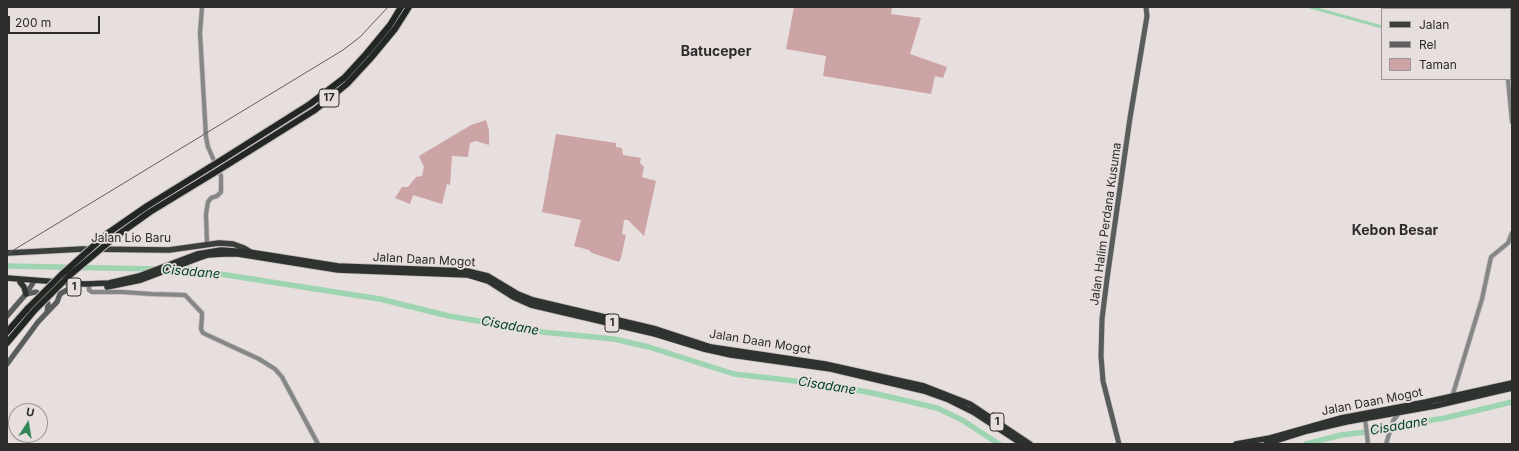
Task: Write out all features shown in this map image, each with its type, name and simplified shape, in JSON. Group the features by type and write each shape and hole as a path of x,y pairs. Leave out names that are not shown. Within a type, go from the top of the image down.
{"highway":[{"name":"17","path":"7,332 28,308 61,275 108,233 147,206 310,104 344,78 390,25 401,7"},
{"name":"17","path":"7,344 34,311 70,275 115,237 150,212 315,110 348,84 395,29 409,7"},
{"name":"Jalan Daan Mogot","path":"7,282 72,287 114,286 140,278 186,260 237,250 249,254 338,270 465,271 488,276 518,294 533,300 656,329 711,347 825,364 909,382 940,392 974,410 1030,444"},
{"name":"Jalan Daan Mogot","path":"7,278 89,286"},
{"path":"20,282 24,287 26,294"},
{"name":"Jalan Daan Mogot","path":"1236,444 1270,438 1319,423 1452,397 1512,383"},
{"name":"Jalan Daan Mogot","path":"1266,444 1314,429 1365,421 1384,415 1512,388"},
{"name":"Jalan Daan Mogot","path":"974,410 1022,444"}],"main road":[{"name":"Jalan Halim Perdana Kusuma","path":"1119,444 1103,381 1101,356 1102,319 1147,16 1146,7"},
{"name":"Jalan Lio Baru","path":"7,253 83,249 163,250 219,243 237,250 247,249 249,254"},
{"path":"7,316 26,294 33,283"},
{"path":"7,364 38,322 57,302 60,294 72,287"},
{"path":"26,294 36,292 46,298 48,304 47,313"}],"street":[{"path":"202,7 200,33 206,137 213,160 221,176 221,192 217,196 211,198 208,202 206,214 207,244"},
{"path":"1508,80 1512,122"},
{"path":"1452,397 1482,299 1491,257 1508,243 1512,233"},
{"path":"89,286 89,290 99,292 119,291 185,295 202,313 201,329 203,333 259,359 275,369 282,377 318,444"},
{"path":"1386,444 1392,422 1401,412"},
{"path":"1384,415 1390,417 1392,422"},
{"path":"1365,421 1368,442"}],"green space":[{"path":"794,7 892,7 891,14 921,18 910,54 947,67 943,78 935,76 931,94 823,76 826,56 786,49"},
{"path":"486,120 489,130 489,145 476,141 470,143 468,157 452,156 450,185 447,184 442,204 413,195 410,204 395,198 402,187 408,187 416,177 422,176 424,167 419,156 471,125"},
{"path":"556,134 616,143 616,147 622,148 623,155 641,158 640,163 644,167 642,177 656,181 644,236 628,220 624,220 622,234 626,235 619,262 592,253 589,250 574,246 581,220 542,212"}],"waterway":[{"path":"1310,7 1381,27"},
{"name":"Cisadane","path":"7,266 157,269"},
{"name":"Cisadane","path":"171,269 188,269 380,299 449,316 542,332 614,339 649,347 734,374 830,385 877,394 937,408 962,420 999,444"},
{"name":"Cisadane","path":"1306,444 1341,435 1376,431 1401,425 1445,418 1512,402"}],"railway":[{"path":"7,254 343,50 360,37 388,7"}],"district":[{"name":"Batuceper","path":"716,52"},
{"name":"Kebon Besar","path":"1395,231"}]}
